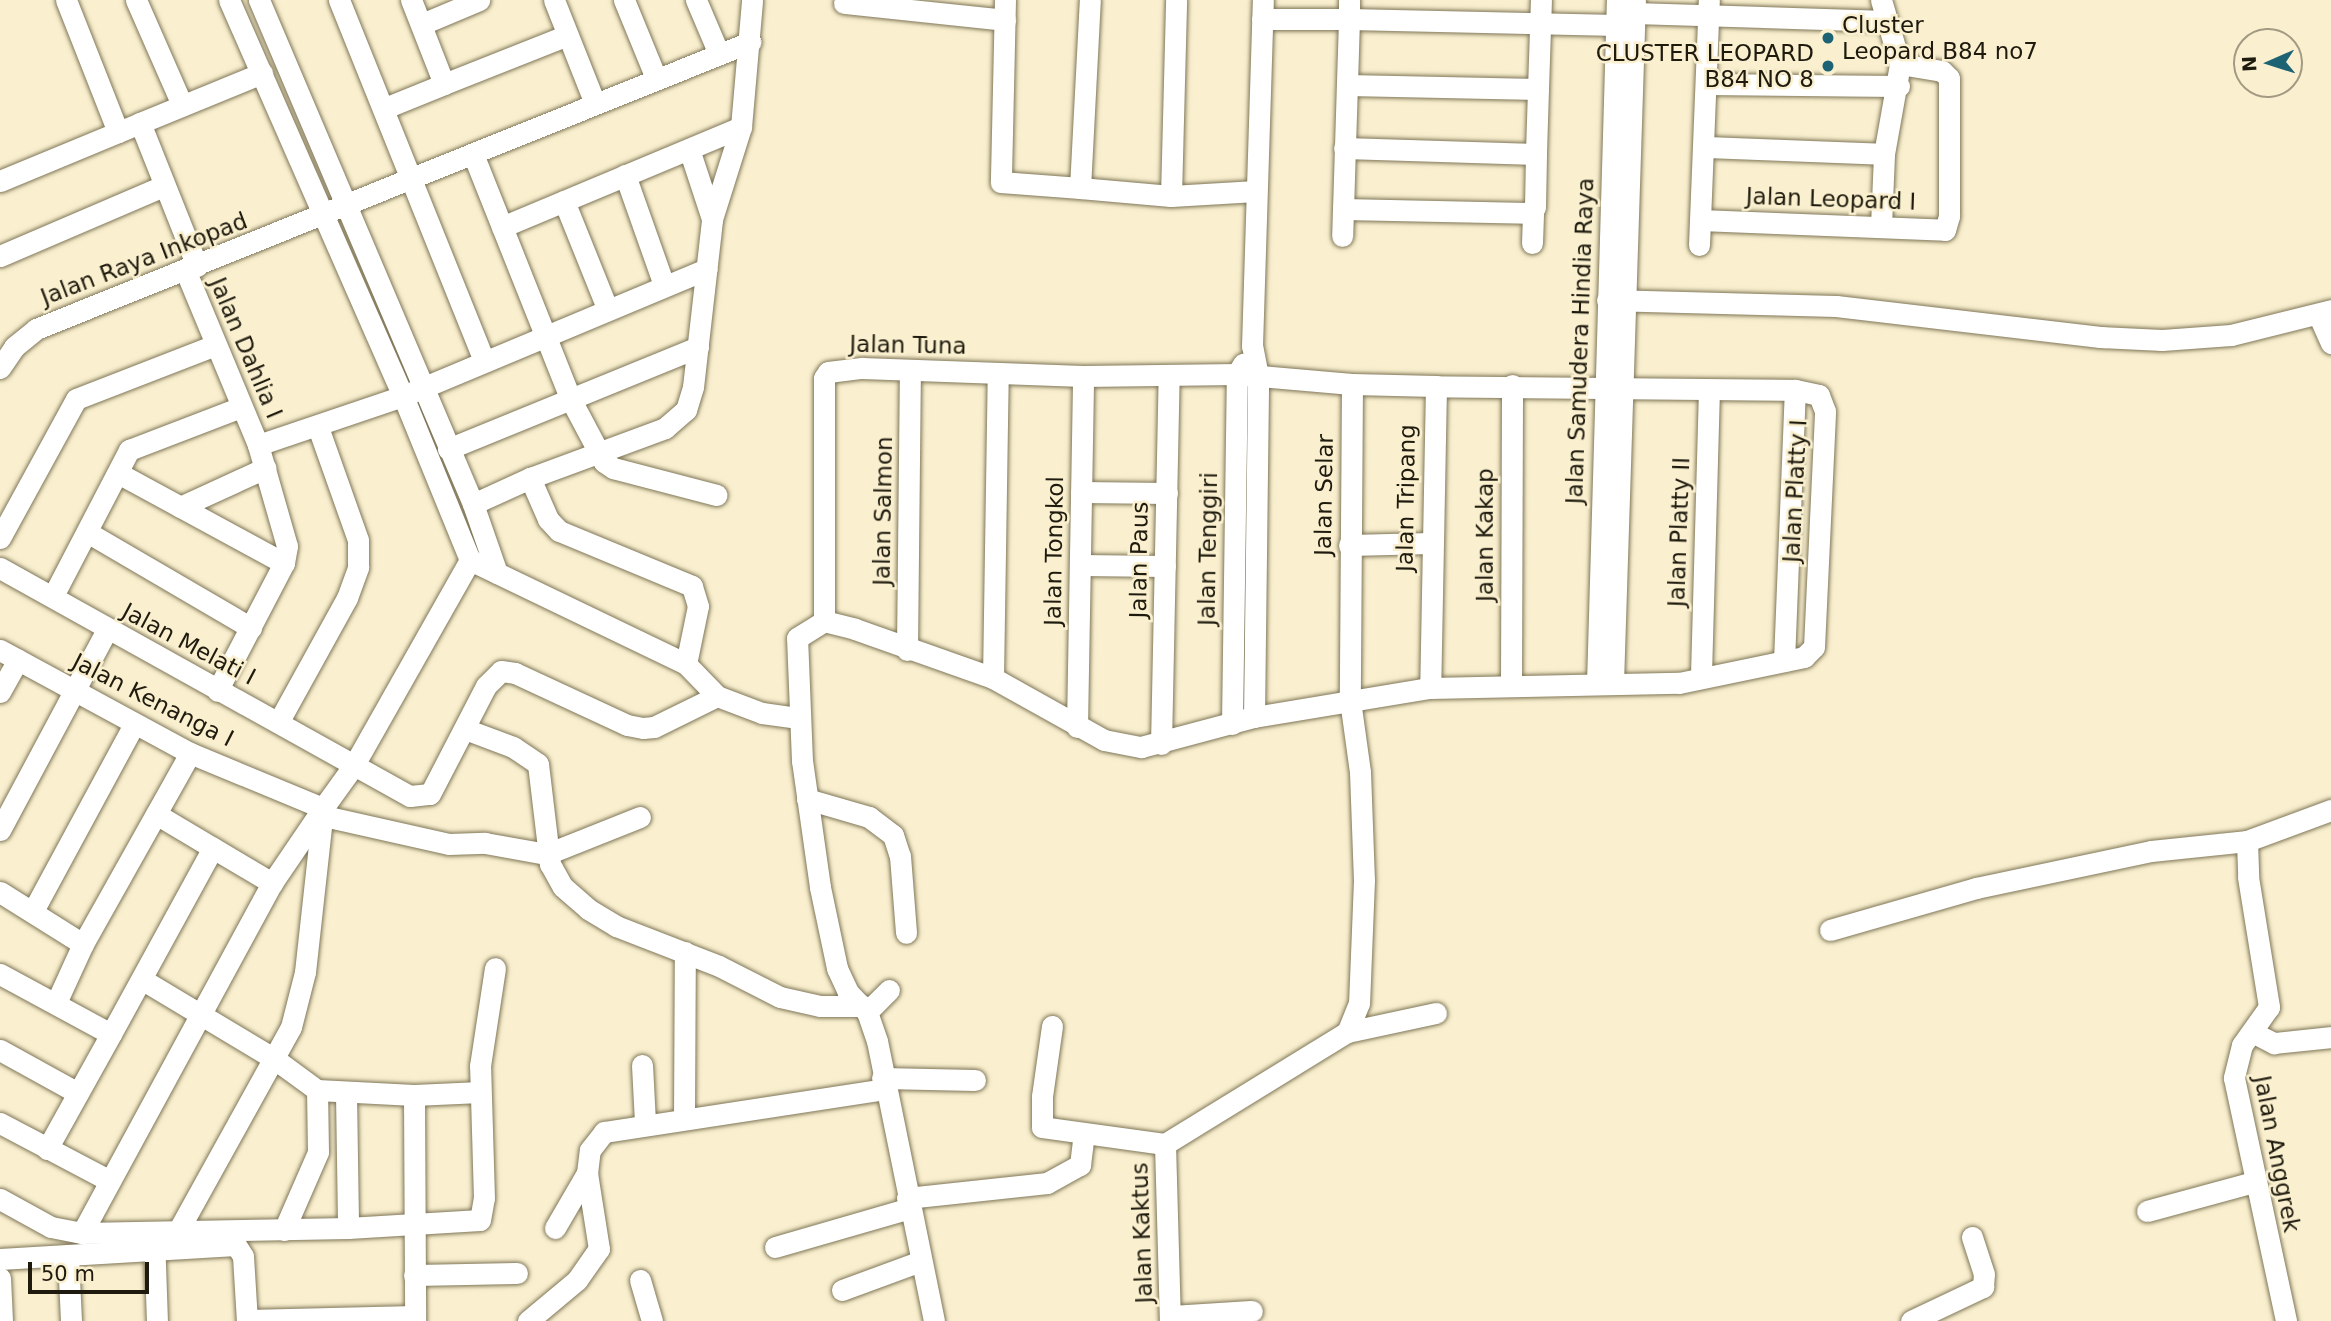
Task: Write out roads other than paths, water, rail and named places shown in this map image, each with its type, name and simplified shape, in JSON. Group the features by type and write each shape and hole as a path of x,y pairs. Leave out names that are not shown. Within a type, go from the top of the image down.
{"street":[{"path":"66,0 118,132"},
{"path":"136,0 182,105"},
{"path":"229,0 322,217 403,396 470,560 686,664 717,696 762,713 799,718"},
{"path":"259,0 344,208 472,504 497,573"},
{"path":"339,0 484,360"},
{"path":"411,0 444,84"},
{"path":"422,24 478,0"},
{"path":"554,0 594,101"},
{"path":"625,0 656,78"},
{"path":"696,0 719,54"},
{"path":"472,504 530,478 599,454 678,418 691,399 712,219 741,127 752,0"},
{"path":"1080,188 1090,0"},
{"path":"1171,196 1176,0"},
{"path":"1532,243 1541,0"},
{"path":"1881,0 1899,75 1884,154 1881,226"},
{"path":"844,3 1005,10 1001,182 1171,196 1256,191"},
{"path":"1237,374 1252,346 1262,9 1467,10 1540,22 1626,10 1709,7 1888,21"},
{"path":"1699,244 1709,7"},
{"path":"1342,236 1349,10"},
{"name":"Jalan Samudera Hindia Raya","path":"1605,684 1626,10"},
{"path":"384,108 568,35"},
{"name":"Jalan Raya Inkopad","path":"0,368 15,347 36,329 322,217 594,101 750,42"},
{"name":"Jalan Leopard I","path":"1700,220 1945,230 1949,216 1949,78 1942,71 1899,75"},
{"path":"0,181 262,73"},
{"path":"1706,84 1899,75"},
{"path":"1346,85 1538,89"},
{"name":"Jalan Dahlia I","path":"140,123 215,345 258,445"},
{"path":"502,226 741,127"},
{"path":"1704,147 1884,154"},
{"path":"1344,148 1536,154"},
{"path":"689,149 712,219"},
{"path":"472,154 571,400 599,454 613,468 717,495"},
{"path":"625,175 664,285"},
{"path":"0,256 163,186"},
{"path":"564,201 607,308"},
{"path":"1343,209 1533,211"},
{"path":"218,691 284,564 286,539 258,445 403,396 422,385 544,334 707,269"},
{"path":"1616,299 1836,306 2100,337 2162,340 2231,335 2325,312 2331,343"},
{"path":"0,538 76,399 215,345"},
{"name":"Jalan Tenggiri","path":"1252,346 1258,376 1254,717"},
{"path":"448,449 698,347"},
{"name":"Jalan Tuna","path":"824,621 824,378 828,372 846,368 1083,376 1258,376"},
{"name":"Jalan Salmon","path":"907,650 910,372"},
{"path":"993,678 998,373"},
{"name":"Jalan Tenggiri","path":"1232,724 1237,374"},
{"name":"Jalan Tongkol","path":"1077,727 1083,376"},
{"path":"1258,376 1352,384 1513,385"},
{"name":"Jalan Paus","path":"1161,744 1169,377"},
{"name":"Jalan Selar","path":"1347,1031 1359,1003 1364,880 1360,772 1350,700 1352,384"},
{"name":"Jalan Platty I","path":"824,621 993,678 1077,727 1125,746 1161,744 1254,717 1430,688 1511,684 1679,683 1701,675 1812,654 1825,411 1819,395 1795,390 1613,389 1513,385"},
{"name":"Jalan Kakap","path":"1511,684 1513,385"},
{"name":"Jalan Tripang","path":"1430,688 1436,386"},
{"name":"Jalan Platty II","path":"1701,675 1709,390"},
{"path":"1784,661 1795,390"},
{"path":"53,596 129,450 241,407"},
{"path":"279,721 347,598 358,567 358,540 318,426"},
{"path":"180,507 265,468"},
{"path":"118,472 284,564"},
{"path":"530,478 548,519 559,531 692,586 698,606 686,664"},
{"path":"1082,492 1167,493"},
{"path":"87,531 251,628"},
{"path":"1349,545 1431,544"},
{"path":"82,1233 108,1180 272,883 324,812 354,765 470,560"},
{"path":"1080,565 1165,566"},
{"name":"Jalan Melati I","path":"0,568 53,596 107,630 279,721 354,765"},
{"path":"824,621 797,638 799,718 807,799 837,968 848,992 865,1009 934,1321"},
{"path":"0,830 107,630"},
{"path":"0,692 9,655"},
{"name":"Jalan Kenanga I","path":"9,655 77,689 134,724 190,752 324,812"},
{"path":"354,765 410,796 426,797 486,686 501,671 515,673 627,725 643,728 654,727 717,696"},
{"path":"33,911 134,724"},
{"path":"465,729 513,747 538,765 547,854 564,887 588,909 616,926 685,952 792,1001 865,1009 889,990"},
{"path":"56,1003 83,944 190,752"},
{"path":"807,799 869,817 893,835 900,856 906,933"},
{"path":"1830,930 1929,899 2120,857 2247,841 2331,810"},
{"path":"324,812 449,844 485,843 547,854 640,817"},
{"path":"178,1231 276,1060 302,991 324,812"},
{"path":"156,814 272,883"},
{"name":"Jalan Anggrek","path":"2247,841 2250,896 2269,997 2263,1020 2252,1032 2233,1065 2254,1182 2286,1321"},
{"path":"47,1149 143,980 213,848"},
{"path":"0,892 83,944"},
{"path":"684,1118 685,952"},
{"path":"0,1259 68,1256 154,1241 178,1231 414,1226 480,1220 484,1198 480,1092 485,1022 495,968"},
{"path":"0,974 111,1034"},
{"path":"143,980 276,1060 317,1090 346,1094 414,1095 480,1092"},
{"path":"1052,1027 1041,1107 1042,1127 1165,1144 1347,1031 1436,1013"},
{"path":"2252,1032 2274,1044 2331,1037"},
{"path":"0,1050 78,1093"},
{"path":"642,1065 645,1124"},
{"path":"528,1321 577,1280 599,1249 587,1173 590,1150 604,1132 883,1084 975,1080"},
{"path":"285,1230 318,1153 317,1090"},
{"path":"346,1094 348,1228"},
{"path":"0,1199 51,1227 154,1241 240,1247 247,1321 415,1318 414,1095"},
{"path":"0,1123 108,1180"},
{"path":"775,1247 908,1203 1046,1183 1080,1165 1084,1134"},
{"name":"Jalan Kaktus","path":"1165,1144 1170,1319"},
{"path":"555,1228 587,1173"},
{"path":"2147,1212 2254,1182"},
{"path":"1911,1321 1983,1287 1984,1274 1972,1237"},
{"path":"154,1241 157,1321"},
{"path":"68,1256 71,1321"},
{"path":"842,1290 921,1261"},
{"path":"414,1275 517,1273"},
{"path":"0,1278 2,1321"},
{"path":"640,1280 652,1321"},
{"path":"1170,1319 1252,1311"}],"place":[{"name":"Cluster Leopard B84 no7","path":"1828,38"},
{"name":"CLUSTER LEOPARD B84 NO 8","path":"1828,66"}]}
